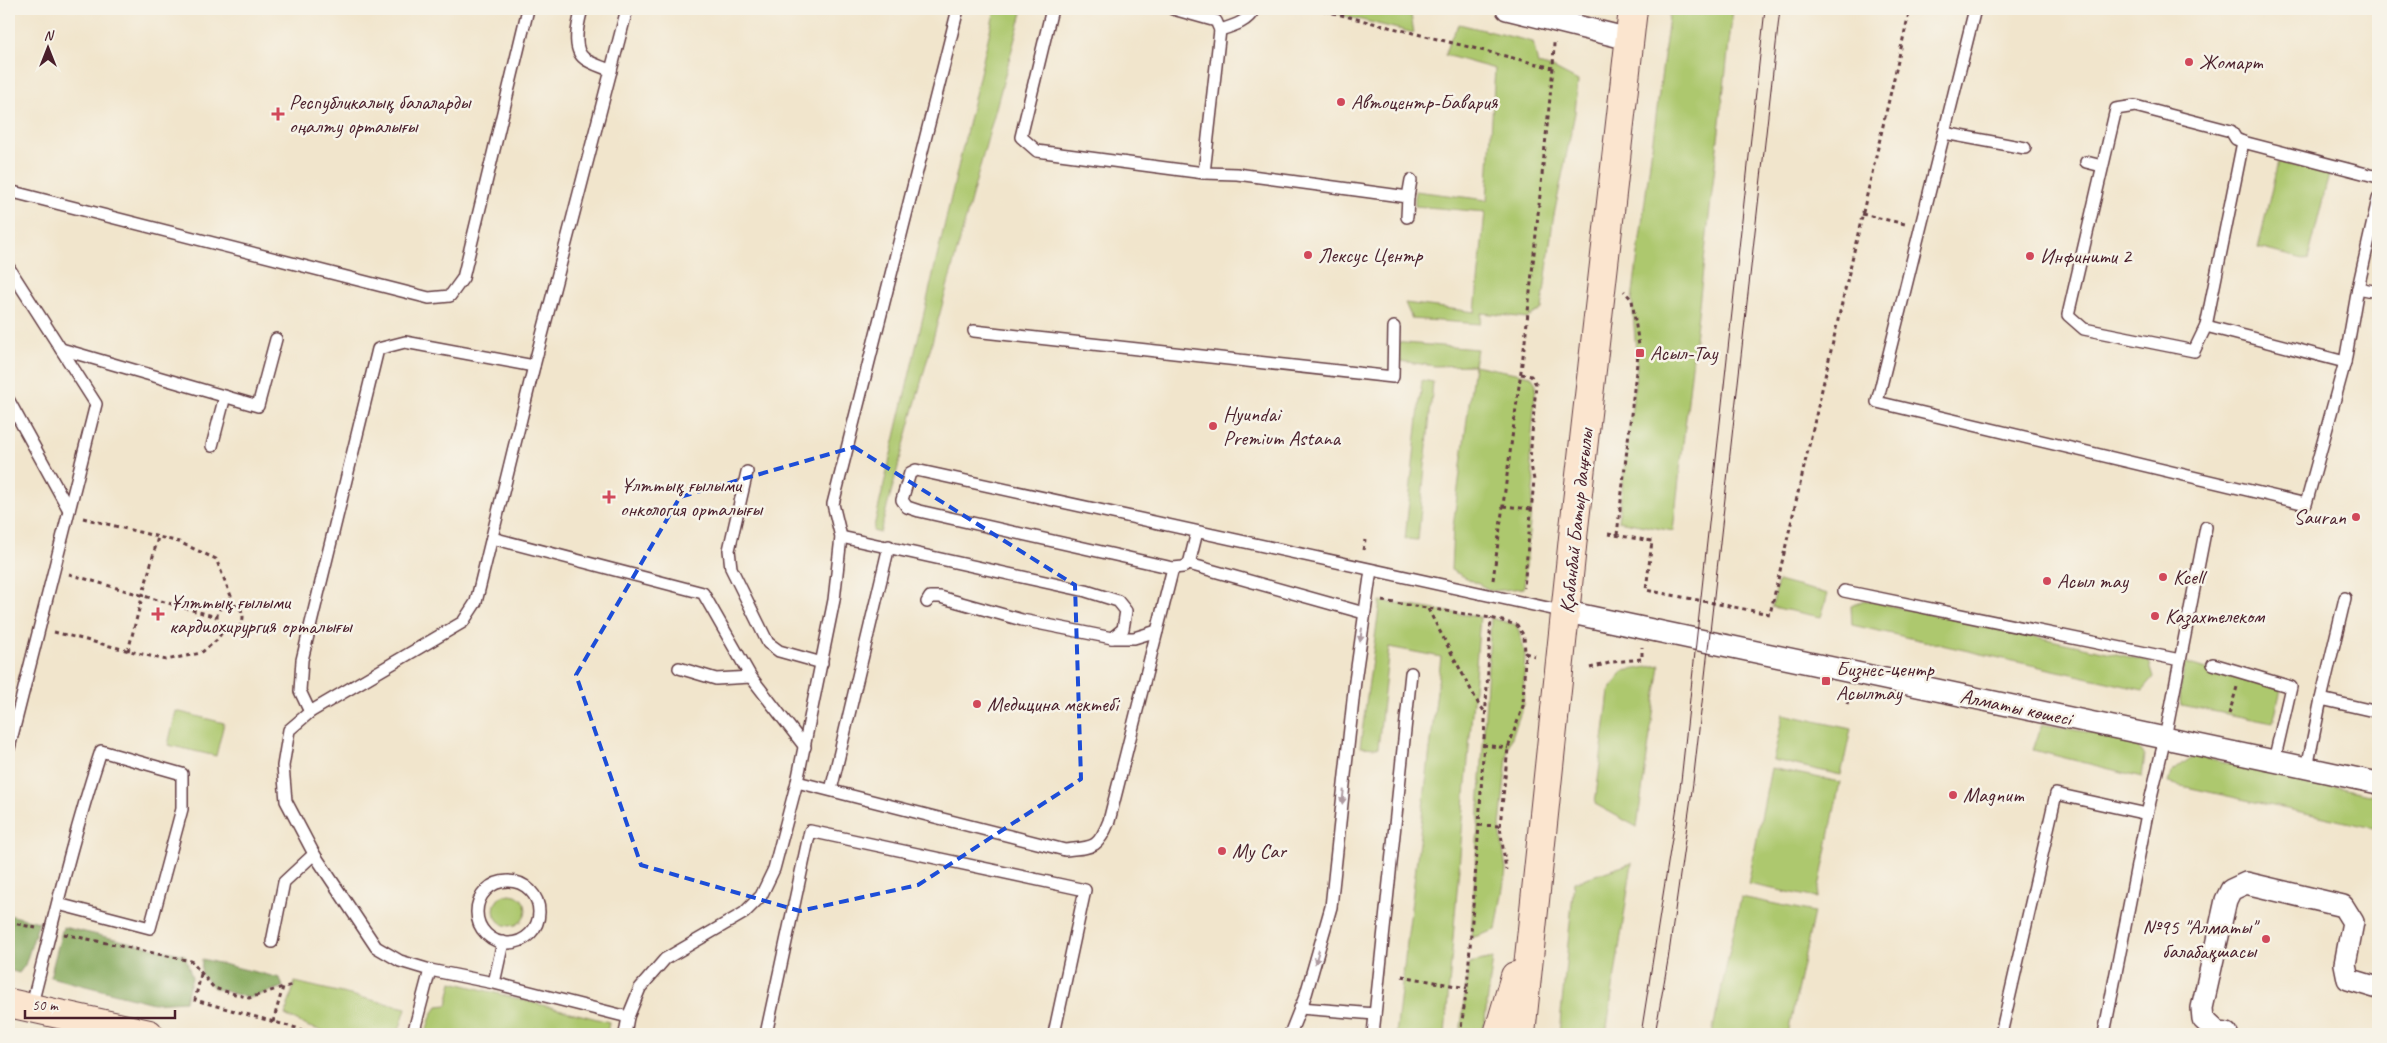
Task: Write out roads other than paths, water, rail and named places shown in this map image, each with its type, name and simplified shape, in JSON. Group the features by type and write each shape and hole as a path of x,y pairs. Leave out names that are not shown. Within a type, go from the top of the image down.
{"main road":[{"name":"Қабанбай Батыр даңғылы","path":"1521,1034 1593,359 1633,9"},
{"path":"1498,1034 1536,902"},
{"path":"20,1005 140,1033"}],"street":[{"path":"1507,9 1629,39"},
{"name":"Алматы көшесі","path":"1567,612 2378,783"},
{"path":"2226,1034 2218,1033 2203,1018 2202,1008 2226,900 2230,890 2246,883 2344,906 2353,922 2344,964 2348,979 2378,988"}],"lane":[{"path":"9,190 429,298 450,296 463,278 528,9"},
{"path":"582,9 577,25 578,50 585,59 611,71"},
{"path":"627,9 534,366 476,602 464,622 310,712 289,730 282,766 286,801 314,854 376,947 400,961 430,970 494,982 628,1016"},
{"path":"625,1034 628,1016 640,988 665,960 744,913 761,896 774,869 805,747 834,600 841,537 833,504 958,9"},
{"path":"1052,9 1020,137 1037,151 1204,172 1237,174 1408,197"},
{"path":"1173,9 1216,21 1220,30 1204,172"},
{"path":"1220,30 1238,24 1251,15 1254,9"},
{"path":"1975,9 1877,402 2306,504 2345,362 2358,288 2378,199"},
{"path":"2243,142 2206,326 2194,351 2084,329 2068,315 2116,110 2135,106 2230,131 2236,139 2243,142 2378,177"},
{"path":"1944,133 2025,148"},
{"path":"2086,162 2102,166"},
{"path":"1407,217 1411,180"},
{"path":"9,268 96,404 9,747"},
{"path":"2358,288 2378,292"},
{"path":"2206,326 2345,362"},
{"path":"974,331 1393,377 1394,327"},
{"path":"61,349 258,406 276,339"},
{"path":"310,712 300,691 302,660 378,349 405,342 534,366"},
{"path":"212,446 225,396"},
{"path":"9,401 68,512"},
{"path":"1197,532 1189,564 1184,567 1173,568 919,511 907,507 902,500 910,473 916,470 1567,612"},
{"path":"747,472 729,550 731,568 768,643 779,651 822,663"},
{"path":"2104,1034 2146,814 2165,738 2206,527"},
{"path":"841,537 889,546 1118,600 1126,611 1123,628 1112,638"},
{"path":"492,538 703,593 750,677 805,747"},
{"path":"830,790 889,546"},
{"path":"1189,564 1364,613"},
{"path":"797,782 1065,850 1092,847 1101,840 1109,821 1173,568"},
{"path":"1290,1034 1306,994 1331,907 1355,681 1371,570"},
{"path":"1844,591 2180,660"},
{"path":"927,602 930,597 940,597 1022,620 1112,638 1134,638 1157,631"},
{"path":"2307,768 2345,598"},
{"path":"2213,664 2291,687 2274,761"},
{"path":"679,668 716,679 750,677"},
{"path":"1373,1034 1411,673"},
{"path":"2321,699 2378,712"},
{"path":"20,1005 51,932 58,904 101,751 182,774 182,809 150,928 58,904"},
{"path":"2001,1034 2056,794 2146,814"},
{"path":"766,1034 810,831 1085,890 1054,1034"},
{"path":"272,942 284,882 314,854"},
{"path":"510,882 528,889 535,898 538,918 534,928 527,936 518,942 503,942 488,936 482,929 477,910 484,893 491,886 510,882"},
{"path":"494,982 503,942"},
{"path":"413,1034 430,970"},
{"path":"1300,1008 1375,1014"}],"tram line":[{"path":"1641,1034 1681,781 1765,9"},
{"path":"1655,1034 1668,960 1693,783 1780,9"}],"place":[{"name":"Жомарт","path":"2189,62"},
{"name":"Автоцентр-Бавария","path":"1341,102"},
{"name":"Республикалық балаларды оңалту орталығы","path":"278,114"},
{"name":"Лексус Центр","path":"1308,255"},
{"name":"Инфинити 2","path":"2030,256"},
{"name":"Асыл-Тау","path":"1640,353"},
{"name":"Hyundai Premium Astana","path":"1213,426"},
{"name":"Ұлттық ғылыми онкология орталығы","path":"609,497"},
{"name":"Sauran","path":"2356,517"},
{"name":"Kcell","path":"2163,577"},
{"name":"Асыл тау","path":"2047,581"},
{"name":"Ұлттық ғылыми кардиохирургия орталығы","path":"158,614"},
{"name":"Казахтелеком","path":"2155,616"},
{"name":"Бизнес-центр Асылтау","path":"1826,681"},
{"name":"Медицина мектебі","path":"977,704"},
{"name":"Magnum","path":"1953,795"},
{"name":"My Car","path":"1222,851"},
{"name":"№95 \"Алматы\" балабақшасы","path":"2266,939"}]}
